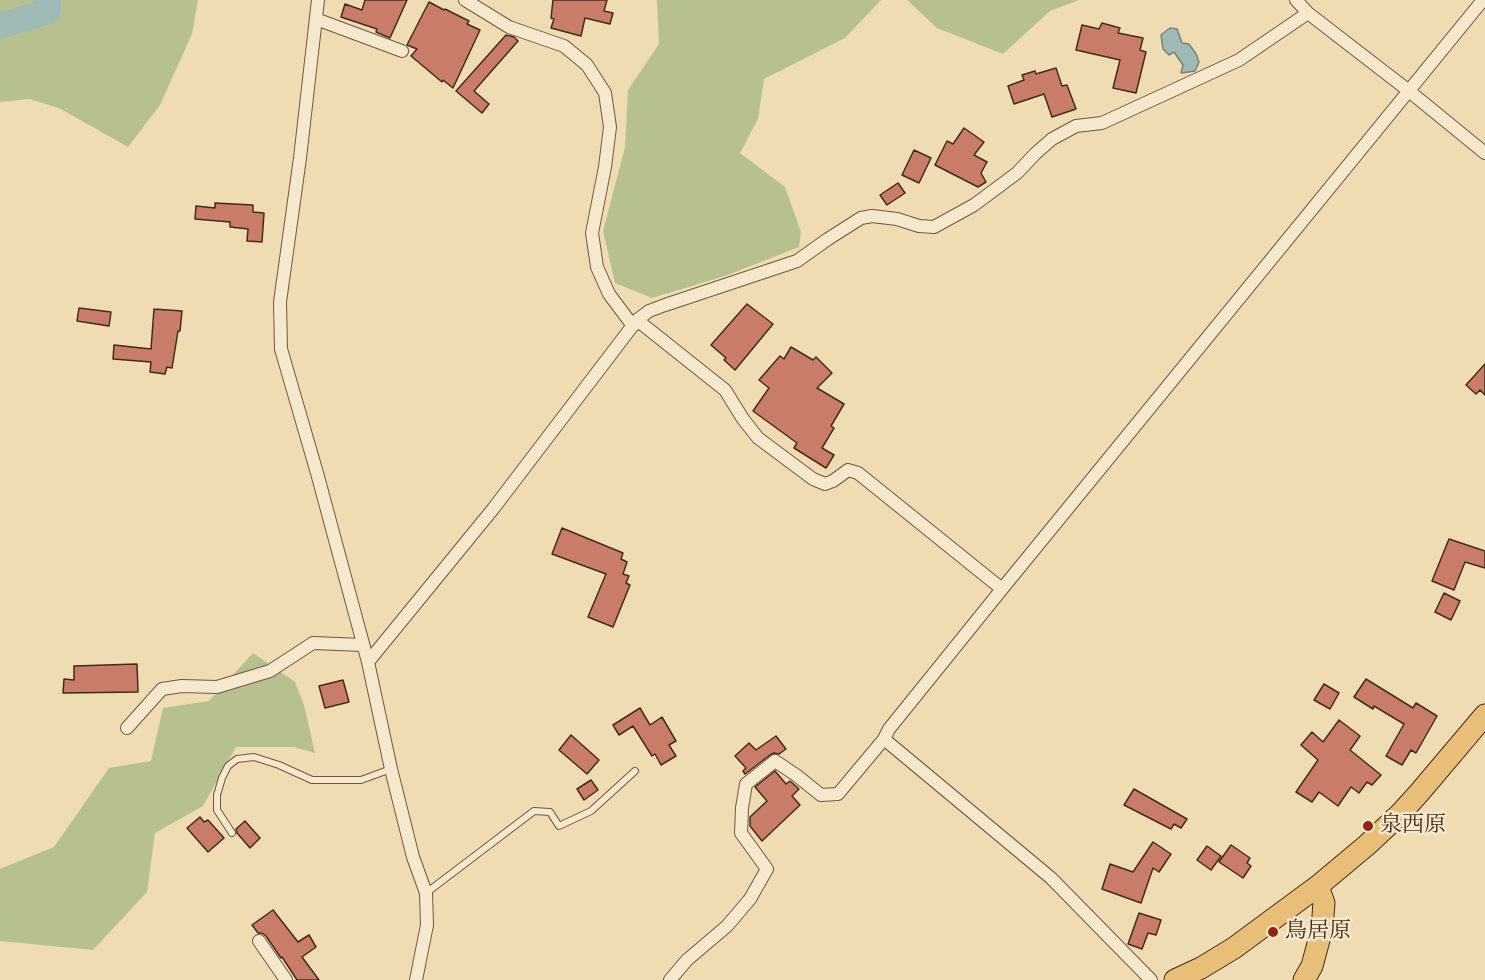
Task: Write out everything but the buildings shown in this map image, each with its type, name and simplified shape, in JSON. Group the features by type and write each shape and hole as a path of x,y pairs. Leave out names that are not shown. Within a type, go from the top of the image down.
{"highway":[{"path":"1175,980 1201,968 1234,948 1318,886 1367,845 1400,814 1485,715"},
{"path":"1304,980 1312,966 1322,929 1324,903 1318,886"}],"street":[{"path":"318,0 300,158 280,302 281,349 368,662 390,770 412,857 426,893 427,925 416,980"},
{"path":"465,0 509,27 564,46 587,65 605,93 610,127 592,233 597,267 609,294 635,323 725,390 758,438 813,478 825,484 848,470 858,473 1002,589"},
{"path":"1296,0 1308,13 1485,153"},
{"path":"670,980 687,960 727,926 750,899 767,869 741,833 746,784 775,761 821,795 838,794 1002,589 1483,0"},
{"path":"368,662 493,509 635,323 649,311 797,261 861,219 872,216 934,227 974,205 1017,173 1052,139 1076,126 1102,123 1239,60 1308,13"},
{"path":"316,19 402,51"},
{"path":"127,728 162,689 182,686 217,687 270,671 313,643 363,645"},
{"path":"884,739 1051,878 1151,980"},
{"path":"259,941 286,980"}],"lane":[{"path":"232,833 217,810 217,795 228,766 237,759 254,757 312,780 362,780 390,770"},
{"path":"426,893 534,811 550,812 559,826 591,811 634,771"}],"green space":[{"path":"0,0 198,0 192,34 160,105 128,147 59,108 29,99 0,102"},
{"path":"657,0 881,0 845,38 764,79 758,119 740,153 785,187 801,232 799,247 725,276 652,298 615,283 603,231 625,147 628,90 659,44"},
{"path":"907,0 1079,0 1050,11 1003,54 937,28"},
{"path":"253,653 295,682 304,705 315,753 294,747 236,747 203,806 155,833 147,892 93,950 0,941 0,869 54,847 109,768 151,761 163,708 209,701"}],"water":[{"path":"1170,28 1177,29 1182,43 1189,44 1196,54 1199,62 1195,71 1181,73 1183,65 1174,52 1169,55 1163,49 1161,35"}],"waterway":[{"path":"0,26 48,11 48,0"}],"place":[{"name":"泉西原","path":"1368,826"},
{"name":"鳥居原","path":"1273,932"}]}
